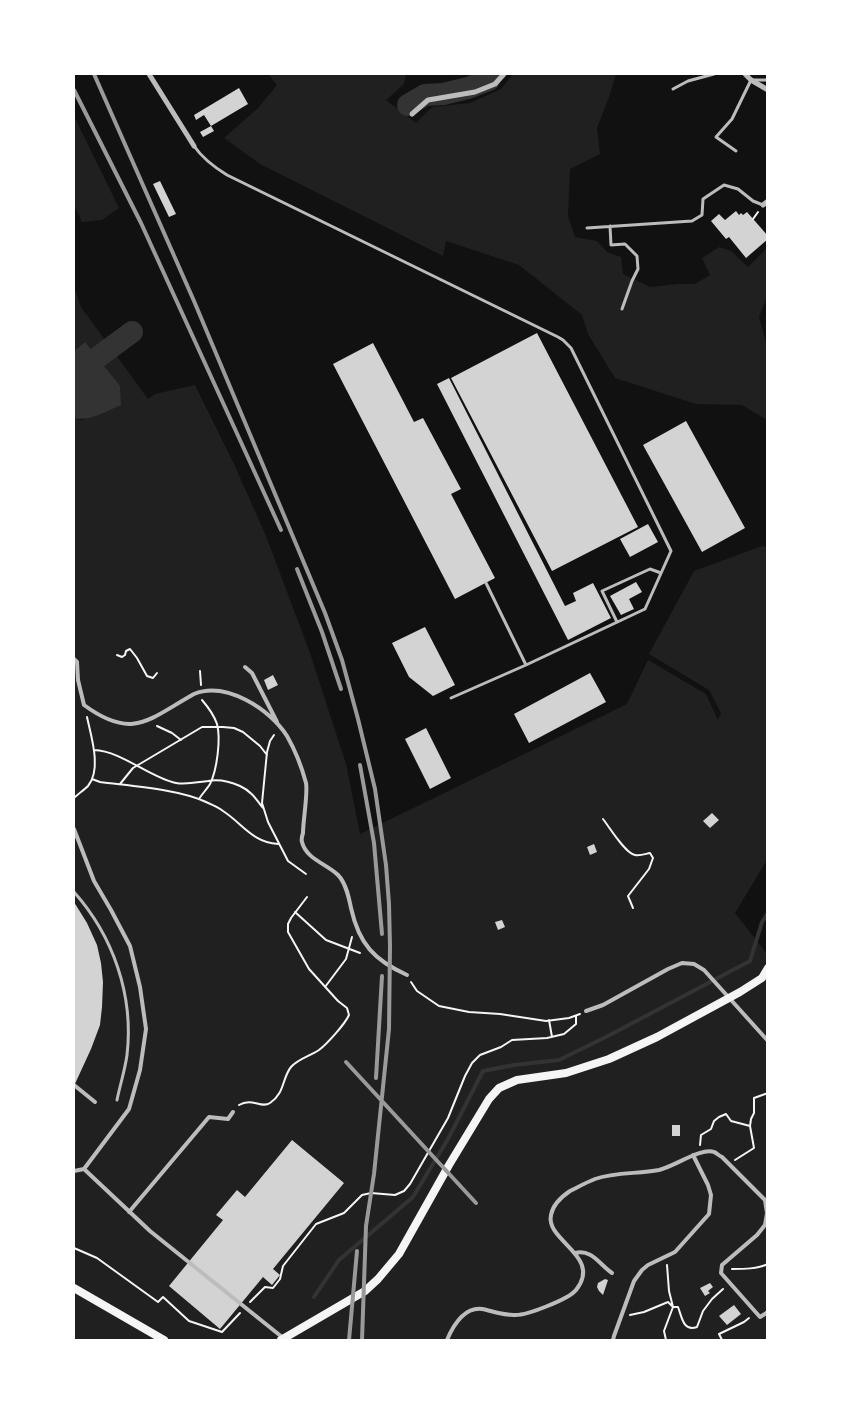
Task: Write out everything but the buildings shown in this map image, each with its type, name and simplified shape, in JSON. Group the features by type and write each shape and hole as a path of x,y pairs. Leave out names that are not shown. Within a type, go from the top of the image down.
{"main road":[{"path":"281,1341 365,1292 378,1279 399,1254 489,1099 499,1088 517,1080 566,1072 602,1062 657,1037 740,992 764,982 768,968"},
{"path":"74,1288 164,1341"}],"street":[{"path":"149,74 194,146"},
{"path":"412,114 428,100 475,92 495,84 504,74"},
{"path":"745,74 768,90"},
{"path":"74,659 77,662 78,681 84,705 98,715 118,724 134,724 152,719 192,694 217,690 239,696 273,719 286,736 306,784 302,842 311,856 339,876 348,895 354,922 363,942 376,957 407,975"},
{"path":"245,667 252,672 258,682 280,728"},
{"path":"74,831 94,881 130,946 140,987 146,1029 140,1070 129,1109 84,1169 74,1171"},
{"path":"586,1011 603,1005 668,969 682,963 694,964 705,970 768,1041"},
{"path":"74,1084 95,1102"},
{"path":"129,1212 209,1117 228,1119 233,1112"},
{"path":"447,1341 458,1320 467,1312 479,1309 514,1315 522,1314 552,1304 572,1294 578,1287 583,1267 575,1253 553,1228 550,1218 553,1207 563,1196 596,1179 660,1169 705,1151 714,1151 765,1200 767,1213 765,1225 757,1235 722,1265 721,1273 760,1317 768,1312"},
{"path":"614,1341 634,1281 642,1270 675,1252 709,1214 711,1195 696,1154"},
{"path":"84,1169 150,1231 287,1341"},
{"path":"575,1253 589,1254 612,1273"}],"lane":[{"path":"673,89 688,81 714,74"},
{"path":"736,151 716,137 732,118 751,80 768,80"},
{"path":"194,146 202,157 227,175 567,343 671,551 645,609 451,698"},
{"path":"587,228 692,221 702,215 703,199 724,185 738,189 753,201 765,203"},
{"path":"610,226 611,245 625,244 637,256 638,268 622,309"},
{"path":"617,622 602,591 650,569 661,573"},
{"path":"486,583 526,665"},
{"path":"74,892 103,933 117,962 124,989 128,1015 128,1043 117,1100"}],"path":[{"path":"117,655 122,657 130,649 147,676 153,678 157,673"},
{"path":"200,671 201,691"},
{"path":"192,694 202,700 210,711 219,736 214,772 199,799"},
{"path":"74,798 88,785 94,774 94,750 84,705"},
{"path":"146,720 172,733 180,740"},
{"path":"120,784 138,765 202,727 234,728 243,732 267,755"},
{"path":"280,728 270,741 262,803 267,822 288,861 306,874"},
{"path":"94,750 138,765 174,783 184,784 211,780 232,783 251,792 263,808"},
{"path":"92,778 100,782 162,790 199,799 223,811 252,835 267,843 278,844"},
{"path":"603,819 632,854 639,856 650,853 653,858 649,868 627,896 633,908"},
{"path":"233,1112 241,1104 247,1102 266,1106 271,1103 279,1095 290,1068 319,1050 349,1015 347,1008 309,969 288,932 288,924 307,897"},
{"path":"295,912 326,940 376,957"},
{"path":"325,987 346,959 352,936 357,929"},
{"path":"251,1302 265,1287 273,1288 280,1279 283,1266 316,1224 344,1214 362,1195 371,1193 395,1195 404,1191 448,1118 471,1063 480,1055 512,1040 564,1034 576,1024 576,1016 549,1020 470,1012 439,1006 417,991 407,975"},
{"path":"549,1020 552,1037"},
{"path":"729,1164 754,1148 750,1126 754,1098 768,1093"},
{"path":"696,1154 701,1135 711,1129 714,1121 719,1117 726,1114 731,1121 750,1126"},
{"path":"74,1248 97,1258 158,1302 163,1297 189,1322 222,1332 244,1309"},
{"path":"666,1341 664,1331 673,1307 667,1265 672,1261"},
{"path":"722,1265 744,1269 768,1264"},
{"path":"621,1315 644,1312 668,1302 673,1307 678,1307 682,1321 687,1327 693,1329 697,1327 703,1311 712,1299 730,1284"},
{"path":"722,1341 719,1334 744,1322 755,1312"}],"shaded area":[{"path":"268,74 406,74 404,84 386,100 416,123 432,107 470,103 501,89 513,74 616,74 597,128 600,154 570,169 568,216 575,237 597,241 607,252 621,257 623,274 650,287 695,284 710,275 702,258 719,247 731,251 748,267 767,248 767,297 759,317 767,346 767,420 742,405 696,404 615,378 588,334 582,315 519,265 446,241 443,256 260,164 224,138 258,108 277,85"},
{"path":"74,116 119,208 102,220 82,222 74,205"},
{"path":"74,287 81,307 148,399 155,394 195,385 266,536 310,653 346,764 360,834 627,704 648,660 706,694 718,720 721,713 709,690 649,654 694,571 762,546 767,547 767,860 735,913 767,954 767,1340 74,1340 74,418 81,420 102,413 85,342 74,351"},
{"path":"85,342 120,386 121,405 98,415 80,419 74,418 74,351"}],"waterway":[{"path":"408,105 425,95 443,94 489,80"},
{"path":"90,363 132,332"},
{"path":"314,1297 339,1260 413,1197 448,1139 483,1071 559,1060 750,961 762,922 768,913"}],"railway":[{"path":"94,74 194,301 325,613 342,660 375,789 389,904 389,1029 374,1174 366,1226 362,1340"},
{"path":"74,90 141,223 281,530"},
{"path":"297,569 341,689"},
{"path":"360,765 374,843 382,934"},
{"path":"376,1078 382,976"},
{"path":"346,1062 476,1203"},
{"path":"349,1340 357,1251"}]}
